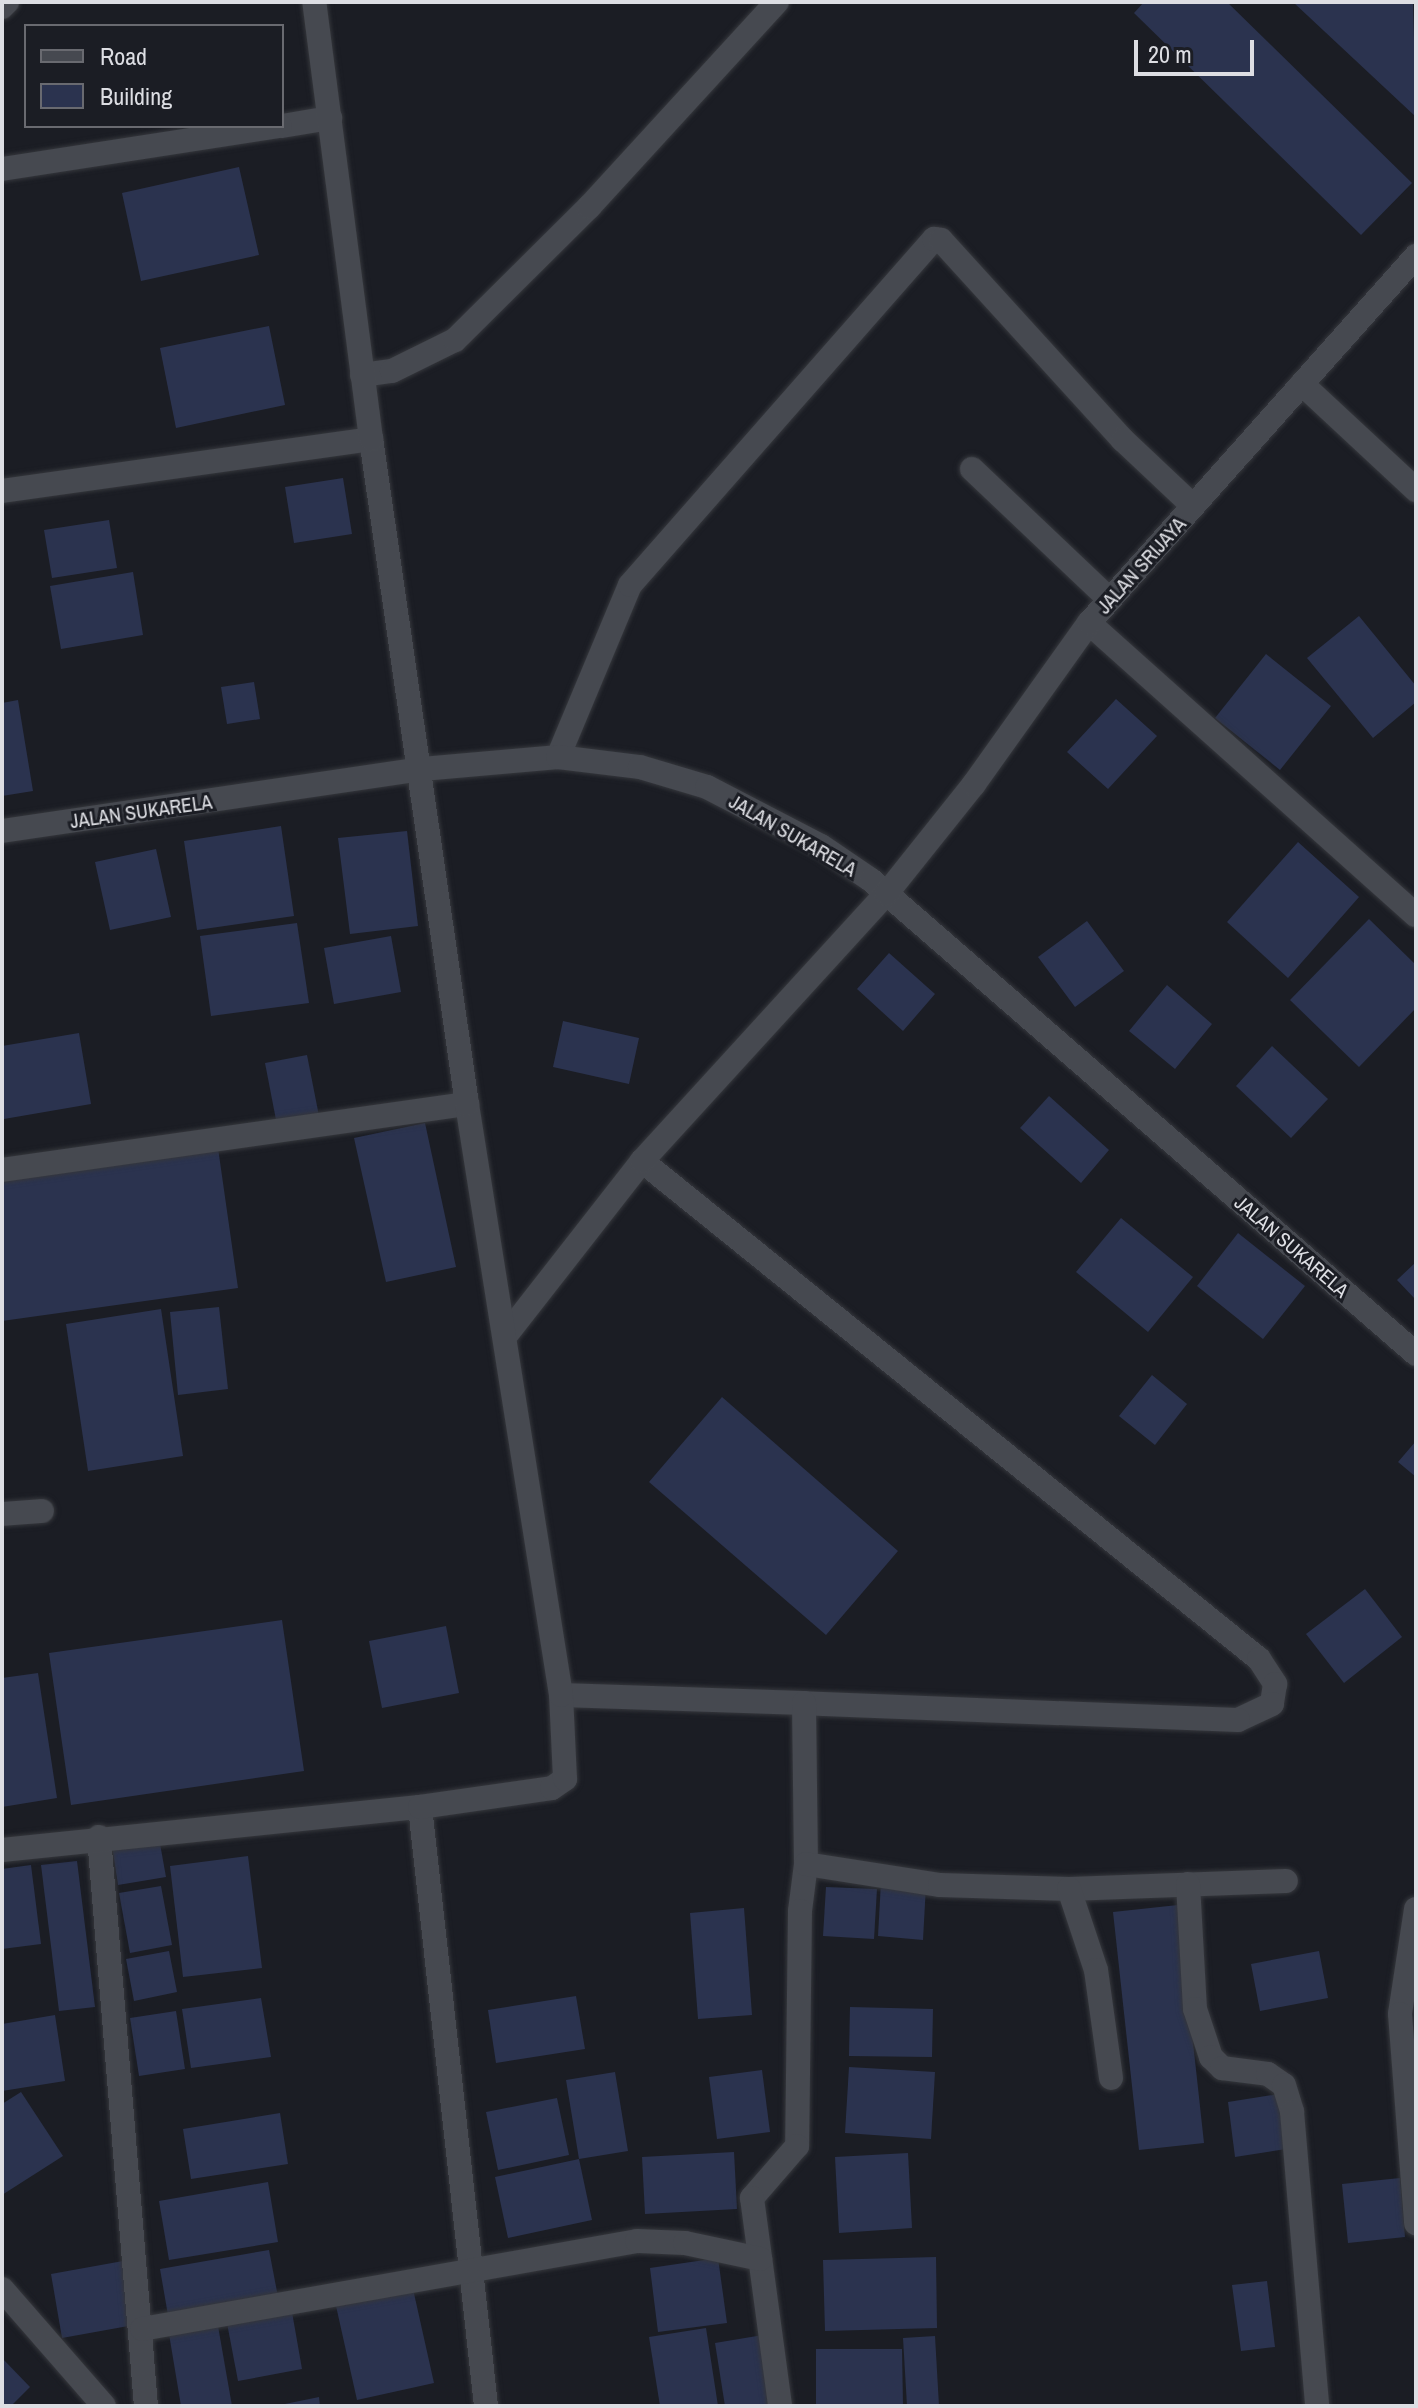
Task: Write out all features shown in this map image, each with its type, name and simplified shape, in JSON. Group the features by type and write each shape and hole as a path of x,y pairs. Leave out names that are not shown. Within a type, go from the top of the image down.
{"street":[{"path":"2,7 7,2"},
{"path":"2,1850 99,1837 420,1807 560,1786 565,1779 561,1695 507,1334 467,1104 422,769 362,375 314,2"},
{"path":"362,375 392,371 455,340 589,207 777,2"},
{"path":"284,126 330,118"},
{"path":"2,169 268,128"},
{"path":"558,757 630,585 934,239 941,240 1123,440 1193,506"},
{"name":"JALAN SRIJAYA","path":"507,1334 642,1161 887,893 974,784 1089,623 1416,256"},
{"path":"1302,384 1416,490"},
{"path":"2,491 371,439"},
{"path":"972,469 1110,600"},
{"path":"1089,623 1416,915"},
{"name":"JALAN SUKARELA","path":"2,831 422,769 558,757 640,767 707,787 821,846 887,893 1416,1354"},
{"path":"2,1170 467,1104"},
{"path":"561,1695 1238,1720 1272,1704 1275,1684 1259,1659 642,1161"},
{"path":"2,1514 42,1511"},
{"path":"780,2406 752,2198 797,2146 800,1911 806,1864 804,1703"},
{"path":"420,1807 486,2406"},
{"path":"99,1837 146,2406"},
{"path":"806,1864 940,1885 1069,1889 1286,1881"},
{"path":"1188,1884 1195,2009 1211,2057 1222,2068 1268,2074 1284,2085 1292,2112 1317,2406"},
{"path":"1069,1889 1096,1970 1111,2078"},
{"path":"1416,1909 1400,2014 1416,2223"},
{"path":"142,2329 470,2268 637,2241 685,2243 760,2259"},
{"path":"2,2289 104,2406"}],"building":[{"path":"1144,2 1227,2 1412,183 1361,235 1134,13"},
{"path":"1293,2 1413,2 1416,117"},
{"path":"239,167 259,255 141,281 122,193"},
{"path":"269,326 285,405 176,428 160,348"},
{"path":"343,478 352,534 294,543 285,487"},
{"path":"109,520 117,568 52,578 44,530"},
{"path":"133,572 143,635 61,649 50,586"},
{"path":"1359,616 1416,686 1416,702 1373,738 1307,658"},
{"path":"1266,654 1331,706 1280,770 1215,718"},
{"path":"254,682 260,719 227,724 221,687"},
{"path":"1116,699 1157,736 1108,789 1067,752"},
{"path":"18,700 33,791 2,796 2,703"},
{"path":"281,826 294,916 197,930 184,841"},
{"path":"407,831 418,926 350,934 338,838"},
{"path":"1298,842 1359,897 1288,978 1227,922"},
{"path":"156,849 171,917 110,930 95,862"},
{"path":"1369,919 1416,965 1416,1008 1359,1067 1290,1000"},
{"path":"1087,921 1124,971 1075,1007 1038,957"},
{"path":"297,923 309,1003 211,1016 200,936"},
{"path":"391,936 401,992 334,1004 324,948"},
{"path":"889,953 935,994 903,1031 857,989"},
{"path":"1167,985 1212,1024 1175,1069 1129,1031"},
{"path":"563,1021 639,1038 629,1084 553,1067"},
{"path":"79,1033 91,1104 4,1119 2,1046"},
{"path":"1272,1046 1328,1099 1291,1138 1236,1086"},
{"path":"307,1055 319,1116 277,1125 265,1063"},
{"path":"1049,1096 1109,1150 1081,1183 1020,1128"},
{"path":"425,1123 456,1267 386,1282 354,1138"},
{"path":"218,1148 238,1288 2,1321 2,1178"},
{"path":"1121,1218 1193,1277 1148,1332 1076,1272"},
{"path":"1238,1233 1305,1286 1263,1339 1197,1286"},
{"path":"1416,1262 1416,1300 1397,1280"},
{"path":"219,1307 228,1389 178,1395 170,1312"},
{"path":"161,1309 183,1456 88,1471 66,1324"},
{"path":"1152,1375 1187,1404 1155,1445 1119,1416"},
{"path":"722,1397 898,1551 826,1635 649,1482"},
{"path":"1416,1441 1416,1477 1398,1462"},
{"path":"1365,1589 1402,1637 1344,1683 1306,1634"},
{"path":"282,1620 304,1771 71,1805 49,1653"},
{"path":"446,1626 459,1693 382,1708 369,1641"},
{"path":"38,1673 57,1798 2,1807 2,1678"},
{"path":"159,1838 166,1877 118,1885 112,1846"},
{"path":"248,1856 262,1968 183,1977 170,1866"},
{"path":"77,1861 95,2007 59,2011 41,1865"},
{"path":"31,1865 41,1944 2,1949 2,1869"},
{"path":"881,1882 926,1885 923,1940 878,1936"},
{"path":"161,1886 172,1945 130,1953 119,1893"},
{"path":"826,1887 877,1889 874,1939 823,1936"},
{"path":"1178,1905 1204,2143 1139,2150 1113,1912"},
{"path":"744,1908 752,2015 698,2019 690,1913"},
{"path":"169,1951 177,1992 134,2001 126,1959"},
{"path":"1319,1951 1328,1998 1260,2011 1251,1964"},
{"path":"576,1996 585,2049 496,2063 488,2010"},
{"path":"261,1998 271,2057 191,2068 182,2009"},
{"path":"850,2007 933,2009 932,2057 849,2056"},
{"path":"176,2011 185,2069 139,2076 130,2018"},
{"path":"55,2015 65,2081 2,2091 2,2024"},
{"path":"849,2067 935,2072 931,2139 845,2133"},
{"path":"762,2070 770,2132 717,2139 709,2077"},
{"path":"615,2072 628,2151 579,2159 566,2080"},
{"path":"21,2092 63,2156 2,2195 2,2104"},
{"path":"1279,2094 1286,2149 1235,2157 1228,2102"},
{"path":"557,2098 569,2155 498,2170 486,2112"},
{"path":"280,2113 288,2164 191,2179 183,2129"},
{"path":"734,2152 737,2209 645,2214 642,2157"},
{"path":"908,2153 912,2228 839,2233 835,2157"},
{"path":"579,2159 592,2220 508,2238 495,2177"},
{"path":"1400,2178 1405,2237 1348,2243 1342,2184"},
{"path":"268,2182 278,2242 169,2260 159,2201"},
{"path":"269,2250 279,2302 169,2321 160,2269"},
{"path":"936,2257 937,2328 825,2331 823,2260"},
{"path":"718,2258 727,2323 658,2332 650,2268"},
{"path":"123,2261 134,2325 62,2338 51,2274"},
{"path":"411,2280 434,2383 357,2400 334,2297"},
{"path":"1267,2281 1275,2347 1241,2351 1232,2285"},
{"path":"292,2312 302,2369 238,2381 227,2323"},
{"path":"218,2326 232,2406 181,2406 169,2334"},
{"path":"706,2328 718,2406 660,2406 649,2337"},
{"path":"763,2335 773,2406 725,2406 715,2343"},
{"path":"935,2336 939,2406 907,2406 903,2338"},
{"path":"816,2349 902,2349 903,2406 816,2406"},
{"path":"2,2358 30,2387 11,2406 2,2406"},
{"path":"319,2397 320,2406 280,2405"}]}
